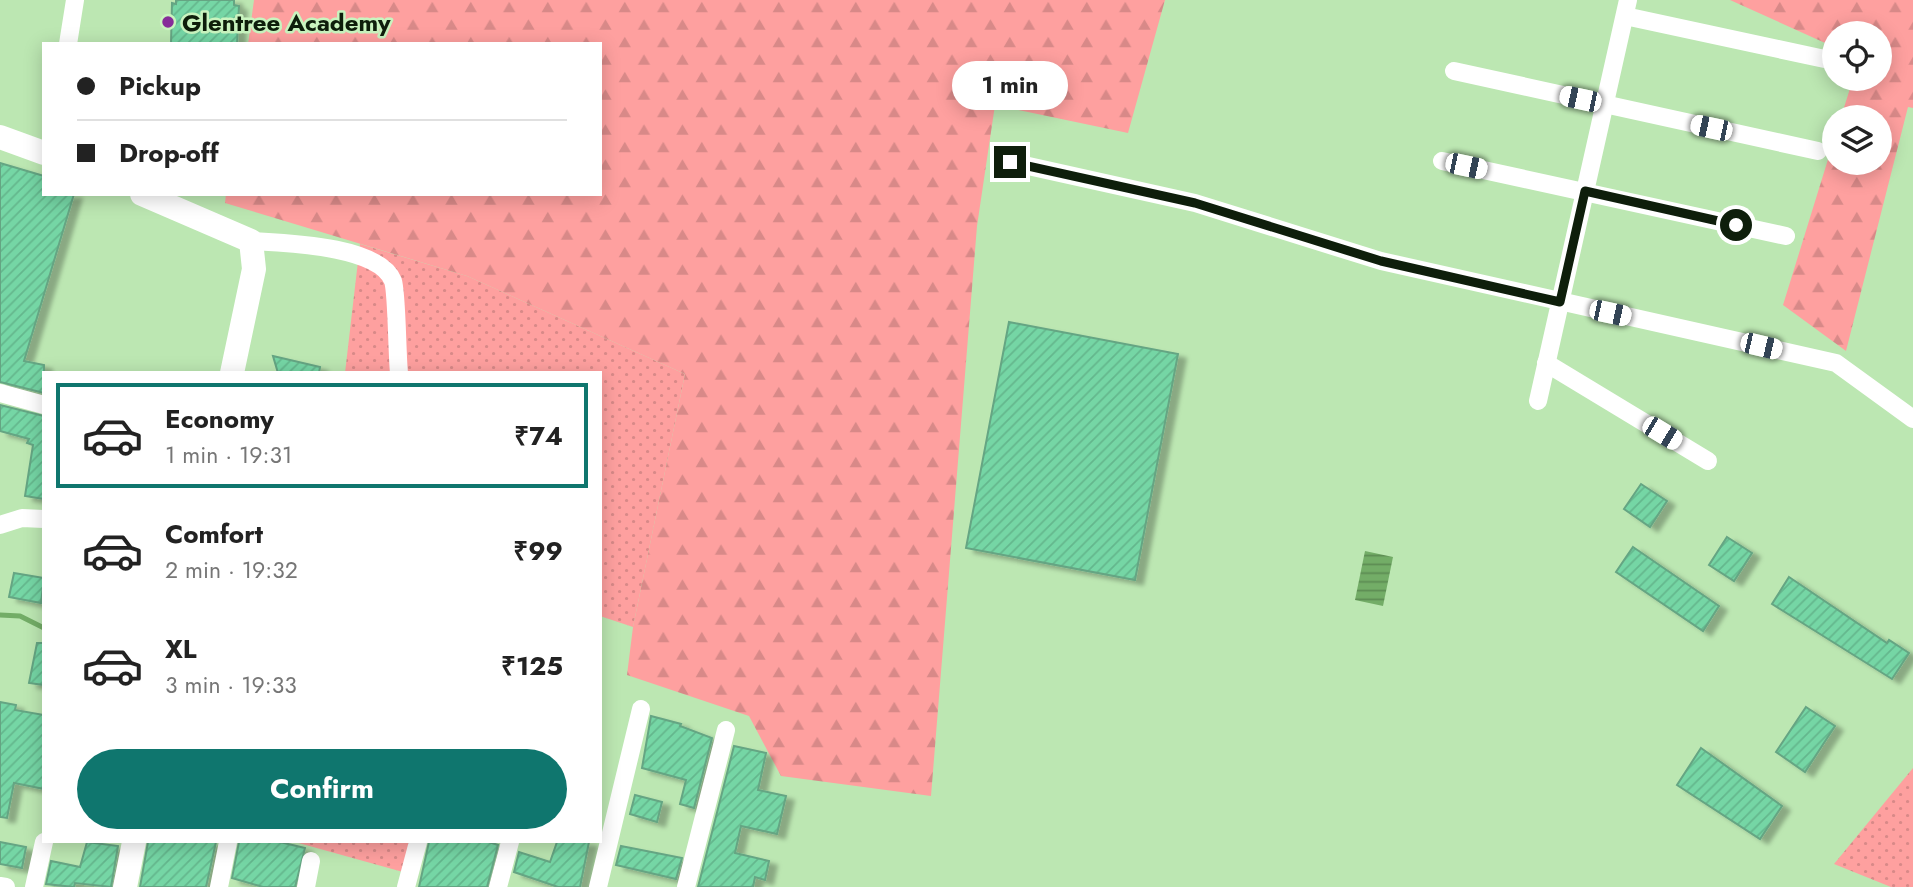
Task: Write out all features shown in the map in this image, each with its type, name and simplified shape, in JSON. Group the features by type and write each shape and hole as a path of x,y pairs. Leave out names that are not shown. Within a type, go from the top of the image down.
{"street":[{"path":"68,42 75,0"},
{"path":"1538,401 1626,8 1822,58"},
{"path":"1454,71 1818,151"},
{"path":"0,137 42,152"},
{"path":"1442,161 1786,236"},
{"path":"1010,162 1195,203 1381,261 1836,362 1913,419"},
{"path":"147,196 251,241 327,247 363,257 381,268 393,280 399,371"},
{"path":"232,371 254,270 251,241"},
{"path":"1546,363 1708,461"},
{"path":"0,393 42,404"},
{"path":"0,525 22,518 42,519"},
{"path":"598,887 641,709"},
{"path":"686,887 726,730"},
{"path":"34,887 44,843"},
{"path":"125,887 134,843"},
{"path":"219,887 228,843"},
{"path":"406,887 418,843"},
{"path":"498,887 510,843"},
{"path":"306,887 311,861"},
{"path":"0,886 6,887"}],"green space":[{"path":"254,0 1165,0 1128,133 995,105 977,226 931,796 781,776 749,716 627,675 633,627 685,374 467,276 225,203 226,196 602,196 602,42 248,42"},
{"path":"1730,0 1913,0 1913,108 1908,107 1892,170 1892,105 1845,105 1849,91 1892,91 1892,21 1822,21 1822,42"},
{"path":"1823,175 1891,175 1846,351 1783,305"},
{"path":"360,244 467,276 685,374 633,627 602,617 602,371 345,371"},
{"path":"1913,768 1913,887 1891,887 1834,864"},
{"path":"299,843 411,843 403,872"}],"shaded area":[{"path":"1365,551 1393,557 1383,606 1355,600"}],"building":[{"path":"176,0 234,0 234,5 239,6 237,42 171,42 172,3 176,4"},
{"path":"0,163 42,175 42,196 73,196 24,361 44,365 42,392 0,382"},
{"path":"1009,322 1178,354 1135,580 966,548"},
{"path":"273,356 320,367 319,371 277,371"},
{"path":"0,405 42,416 42,499 25,496 33,445 27,443 29,439 0,431"},
{"path":"1641,484 1667,501 1650,527 1624,509"},
{"path":"1727,537 1752,553 1734,581 1709,565"},
{"path":"1633,547 1719,606 1703,631 1616,572"},
{"path":"14,573 42,578 41,603 9,597"},
{"path":"1789,577 1887,643 1889,640 1909,653 1892,679 1772,604"},
{"path":"37,643 42,643 42,685 29,683"},
{"path":"0,702 16,705 15,710 42,715 42,789 14,783 7,818 0,817"},
{"path":"1806,707 1835,726 1805,772 1776,752"},
{"path":"651,716 681,724 680,726 712,738 694,808 680,804 686,780 642,768"},
{"path":"734,746 766,753 758,790 786,796 777,834 741,826 735,853 769,861 765,880 755,877 753,887 698,887"},
{"path":"1701,748 1782,806 1760,839 1677,785"},
{"path":"635,795 662,802 657,822 630,814"},
{"path":"0,842 26,847 22,868 0,864"},
{"path":"87,843 118,846 111,887 75,883 74,887 46,884 51,861 80,867"},
{"path":"148,843 216,843 206,887 140,887"},
{"path":"239,843 284,843 305,848 295,887 263,887 232,878"},
{"path":"429,843 498,845 487,887 419,887"},
{"path":"557,843 589,843 580,887 558,887 514,872 519,852 550,862"},
{"path":"621,846 682,858 676,879 616,865"}],"waterway":[{"path":"0,615 20,616 42,627"}],"place":[{"name":"Glentree Academy","path":"168,22"}],"route":[{"path":"1010,162 1195,203 1381,261 1560,302 1585,191 1736,225"}]}
